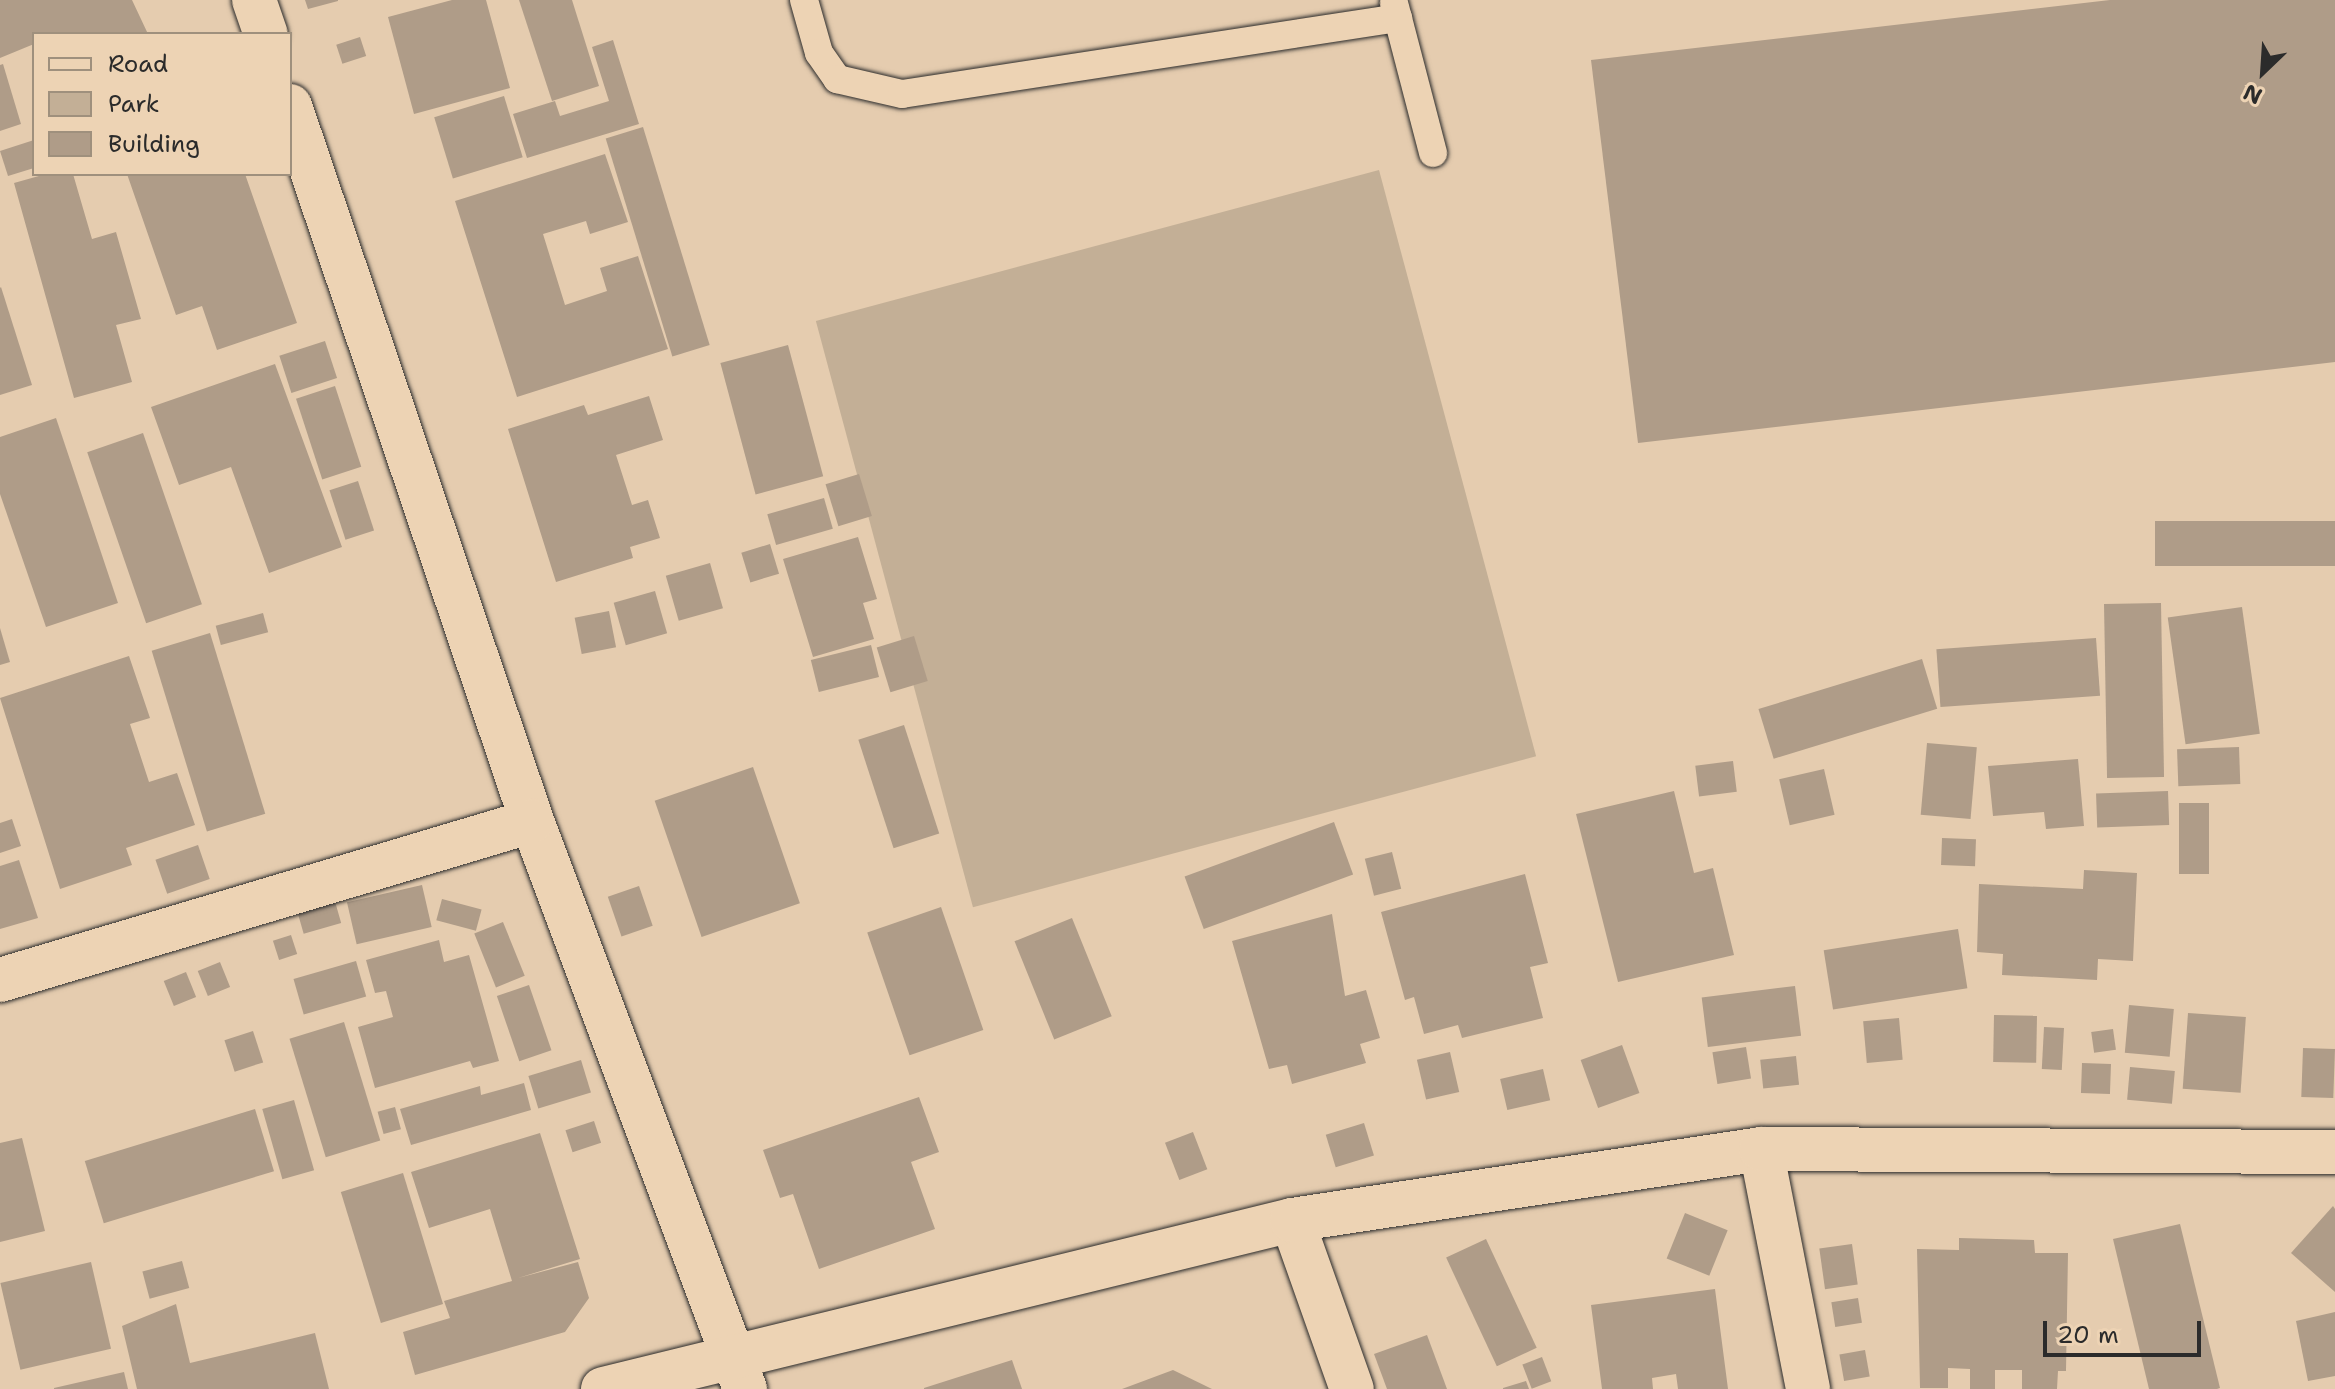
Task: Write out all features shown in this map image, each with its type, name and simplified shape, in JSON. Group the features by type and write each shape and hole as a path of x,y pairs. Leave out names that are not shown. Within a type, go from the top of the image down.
{"street":[{"path":"254,0 265,32"},
{"path":"292,112 532,821 739,1373"},
{"path":"0,980 532,821"},
{"path":"603,1389 739,1373 1292,1220 1761,1149 2335,1152"},
{"path":"1761,1149 1808,1389"},
{"path":"1292,1220 1352,1389"}],"lane":[{"path":"804,0 819,53 837,79 902,94 1396,9 1433,153"}],"green space":[{"path":"1379,170 1536,756 973,907 816,321"}],"building":[{"path":"0,0 132,0 147,32 32,32 32,45 0,58"},
{"path":"305,0 338,0 338,1 308,9"},
{"path":"452,0 486,0 510,88 414,114 388,17"},
{"path":"519,0 572,0 599,86 552,101"},
{"path":"2110,0 2335,0 2335,362 1638,443 1591,60"},
{"path":"360,37 366,56 342,64 336,45"},
{"path":"613,40 639,124 527,158 513,114 555,101 560,116 609,101 592,47"},
{"path":"3,64 21,124 0,131 0,65"},
{"path":"504,96 523,157 453,179 434,117"},
{"path":"643,127 710,345 672,356 606,138"},
{"path":"32,141 32,169 8,176 0,151"},
{"path":"605,154 628,222 590,234 586,221 543,234 565,305 607,291 600,268 638,256 668,349 517,397 455,201"},
{"path":"39,176 74,176 92,239 116,232 141,319 116,325 132,382 74,398 14,183"},
{"path":"128,176 246,176 297,323 217,350 202,306 176,315"},
{"path":"0,288 32,385 0,395"},
{"path":"325,341 337,378 291,393 279,356"},
{"path":"788,345 823,476 756,494 720,363"},
{"path":"275,364 342,547 269,573 231,467 179,485 151,407"},
{"path":"335,386 361,467 322,480 296,399"},
{"path":"649,396 663,440 616,455 632,505 648,500 660,538 630,547 633,558 556,582 508,429 584,405 588,415"},
{"path":"56,418 118,603 46,627 0,494 0,437"},
{"path":"143,433 202,604 146,623 87,452"},
{"path":"859,474 872,516 838,526 826,484"},
{"path":"358,481 374,530 346,540 329,490"},
{"path":"824,498 833,529 776,545 767,514"},
{"path":"2155,521 2335,521 2335,566 2155,566"},
{"path":"858,537 877,599 863,603 874,639 813,657 783,559"},
{"path":"770,544 779,574 750,582 741,553"},
{"path":"710,563 723,608 679,621 666,576"},
{"path":"655,591 667,633 626,645 614,603"},
{"path":"2161,603 2164,777 2107,778 2104,604"},
{"path":"2242,607 2260,734 2186,744 2168,617"},
{"path":"609,611 616,647 582,654 575,618"},
{"path":"263,613 268,632 221,645 216,626"},
{"path":"0,628 10,662 0,665"},
{"path":"210,633 265,814 207,832 152,651"},
{"path":"914,636 928,681 890,692 877,647"},
{"path":"2096,638 2100,696 1940,707 1936,649"},
{"path":"871,645 879,677 819,692 811,660"},
{"path":"129,656 150,718 130,724 149,782 177,773 195,825 126,848 132,865 60,889 0,698"},
{"path":"1922,659 1937,709 1774,759 1758,709"},
{"path":"904,725 939,833 894,848 858,740"},
{"path":"1927,743 1977,747 1971,819 1921,815"},
{"path":"2239,747 2240,784 2178,786 2177,749"},
{"path":"2078,759 2084,826 2046,829 2044,812 1993,816 1988,766"},
{"path":"1733,761 1737,792 1699,796 1695,766"},
{"path":"753,767 800,903 702,937 655,801"},
{"path":"1824,769 1835,815 1790,825 1779,779"},
{"path":"1674,791 1694,873 1713,868 1734,955 1618,982 1576,814"},
{"path":"2168,791 2169,825 2097,827 2096,794"},
{"path":"2179,803 2209,803 2209,874 2179,874"},
{"path":"12,819 21,846 0,853 0,823"},
{"path":"1334,822 1353,875 1204,929 1185,876"},
{"path":"1942,838 1976,839 1975,866 1941,865"},
{"path":"198,845 210,879 167,894 155,860"},
{"path":"1392,852 1401,889 1374,896 1365,859"},
{"path":"19,860 38,918 0,929 0,866"},
{"path":"2084,870 2137,873 2133,961 2098,959 2097,980 2002,975 2003,954 1977,952 1979,884 2083,889"},
{"path":"1525,874 1548,963 1530,967 1543,1018 1462,1038 1458,1025 1424,1034 1414,997 1405,1000 1381,912"},
{"path":"422,885 432,927 357,944 347,902"},
{"path":"639,886 653,926 621,936 608,897"},
{"path":"334,898 341,923 304,934 297,909"},
{"path":"442,899 482,910 476,931 436,920"},
{"path":"941,907 983,1030 910,1055 867,932"},
{"path":"1332,914 1345,996 1366,990 1380,1038 1360,1044 1366,1063 1292,1084 1287,1065 1269,1069 1232,941"},
{"path":"1072,918 1112,1016 1054,1040 1015,941"},
{"path":"503,922 525,976 496,987 474,934"},
{"path":"1958,929 1967,988 1833,1010 1824,950"},
{"path":"291,935 297,954 279,960 273,941"},
{"path":"439,940 444,962 469,955 499,1061 473,1068 470,1061 375,1088 358,1027 393,1017 386,991 375,993 366,960"},
{"path":"356,961 366,997 304,1014 294,979"},
{"path":"220,962 230,987 208,996 198,971"},
{"path":"186,972 196,997 174,1006 164,981"},
{"path":"529,985 551,1050 519,1061 497,996"},
{"path":"1795,986 1801,1036 1708,1047 1702,997"},
{"path":"2129,1005 2174,1009 2170,1057 2125,1053"},
{"path":"2188,1013 2246,1017 2241,1093 2183,1089"},
{"path":"1994,1015 2037,1016 2036,1063 1993,1062"},
{"path":"1899,1018 1903,1060 1867,1063 1863,1021"},
{"path":"344,1022 380,1141 326,1157 289,1039"},
{"path":"2044,1027 2064,1028 2062,1070 2042,1069"},
{"path":"2113,1029 2116,1050 2094,1053 2091,1032"},
{"path":"253,1031 263,1062 235,1072 224,1040"},
{"path":"1622,1045 1639,1093 1598,1108 1581,1060"},
{"path":"1746,1047 1751,1079 1717,1084 1712,1052"},
{"path":"2303,1048 2335,1049 2333,1098 2301,1097"},
{"path":"1450,1052 1459,1092 1426,1100 1417,1060"},
{"path":"1796,1056 1799,1085 1763,1089 1760,1060"},
{"path":"581,1060 591,1093 538,1109 528,1076"},
{"path":"2082,1063 2111,1064 2110,1094 2081,1093"},
{"path":"2130,1067 2175,1071 2172,1104 2127,1100"},
{"path":"1543,1069 1550,1100 1507,1110 1500,1079"},
{"path":"524,1083 531,1110 411,1145 400,1109 480,1086 481,1095"},
{"path":"919,1097 939,1152 911,1162 935,1229 819,1269 793,1194 780,1198 763,1150"},
{"path":"294,1100 314,1170 282,1179 262,1109"},
{"path":"395,1107 401,1129 384,1134 378,1112"},
{"path":"255,1109 274,1171 104,1223 85,1161"},
{"path":"594,1121 601,1143 573,1152 565,1130"},
{"path":"1364,1123 1374,1156 1336,1167 1326,1135"},
{"path":"1193,1132 1207,1169 1179,1180 1165,1143"},
{"path":"540,1133 580,1259 518,1278 578,1262 589,1298 565,1332 415,1375 403,1332 450,1318 444,1301 512,1281 490,1209 429,1228 411,1172"},
{"path":"22,1138 45,1231 0,1242 0,1143"},
{"path":"403,1173 443,1304 381,1323 341,1192"},
{"path":"2333,1206 2335,1209 2335,1292 2291,1253"},
{"path":"1685,1213 1728,1230 1709,1276 1667,1258"},
{"path":"2180,1224 2220,1388 2217,1389 2149,1389 2113,1239"},
{"path":"1959,1238 2034,1240 2035,1253 2068,1253 2066,1371 2058,1371 2057,1389 2022,1389 2022,1370 1995,1370 1995,1389 1970,1389 1970,1369 1948,1368 1948,1388 1920,1388 1917,1249 1959,1250"},
{"path":"1486,1239 1537,1348 1497,1366 1446,1258"},
{"path":"1852,1244 1858,1285 1825,1289 1819,1249"},
{"path":"182,1261 189,1288 150,1299 142,1272"},
{"path":"91,1262 111,1349 20,1370 0,1283"},
{"path":"1715,1289 1728,1389 1678,1389 1676,1374 1652,1378 1653,1389 1602,1389 1591,1305"},
{"path":"1858,1298 1862,1323 1835,1327 1831,1302"},
{"path":"176,1304 190,1363 315,1333 329,1389 137,1389 122,1326"},
{"path":"2335,1312 2335,1376 2308,1381 2296,1321"},
{"path":"1427,1335 1447,1389 1387,1389 1374,1354"},
{"path":"1865,1350 1870,1377 1844,1381 1839,1355"},
{"path":"1542,1357 1551,1381 1532,1389 1522,1365"},
{"path":"1012,1360 1022,1389 924,1389 924,1388"},
{"path":"1173,1370 1212,1389 1122,1389"},
{"path":"124,1372 128,1389 54,1389 54,1388"},
{"path":"1526,1381 1529,1389 1503,1389 1503,1388"}]}
